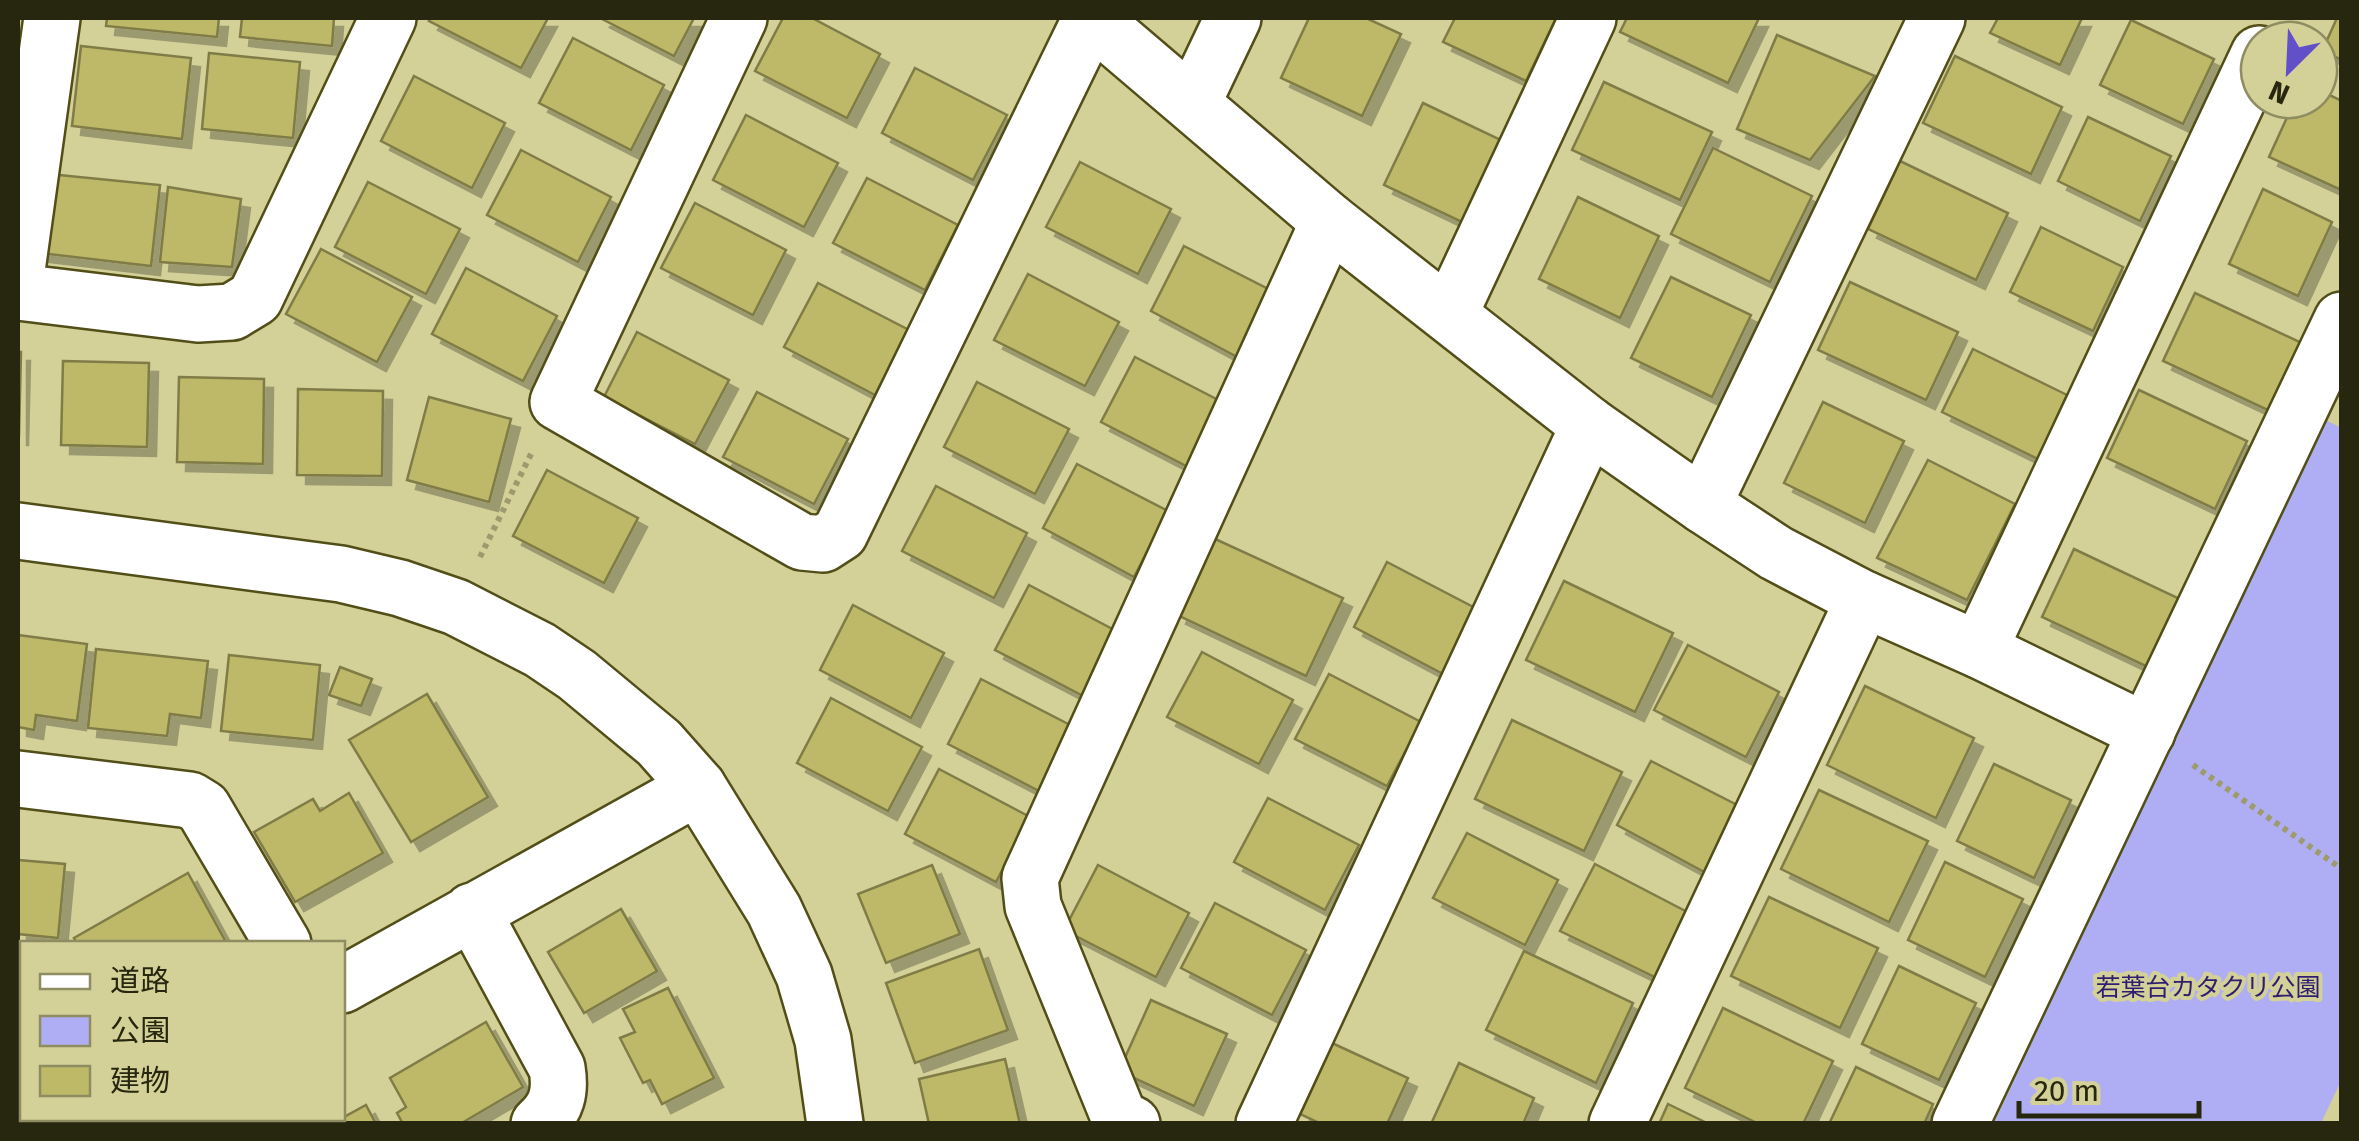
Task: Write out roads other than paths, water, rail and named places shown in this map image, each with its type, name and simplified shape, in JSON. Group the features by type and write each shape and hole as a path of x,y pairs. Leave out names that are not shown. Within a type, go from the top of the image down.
{"street":[{"path":"18,262 52,18"},
{"path":"18,292 198,314 232,312 255,298 388,18"},
{"path":"740,18 558,402 802,542 823,544 840,533 1091,18 1329,220 1589,425 1704,506 1776,553 1864,599 2147,732"},
{"path":"1193,102 1233,18"},
{"path":"1450,313 1588,18"},
{"path":"1704,506 1937,18"},
{"path":"1979,650 2239,97"},
{"path":"1132,1124 1121,1122 1033,906 1030,878 1329,220"},
{"path":"1960,1124 2342,320"},
{"path":"1264,1124 1589,425"},
{"path":"18,532 341,574 456,607 540,650 576,675 659,743 698,787 774,910 804,975 824,1040 835,1124"},
{"path":"1617,1124 1864,599"},
{"path":"18,779 190,800 212,820 281,941"},
{"path":"345,983 698,787"},
{"path":"472,911 558,1068 556,1104 538,1124"}],"park label":[{"name":"若葉台カタクリ公園","path":"2208,988"}]}
